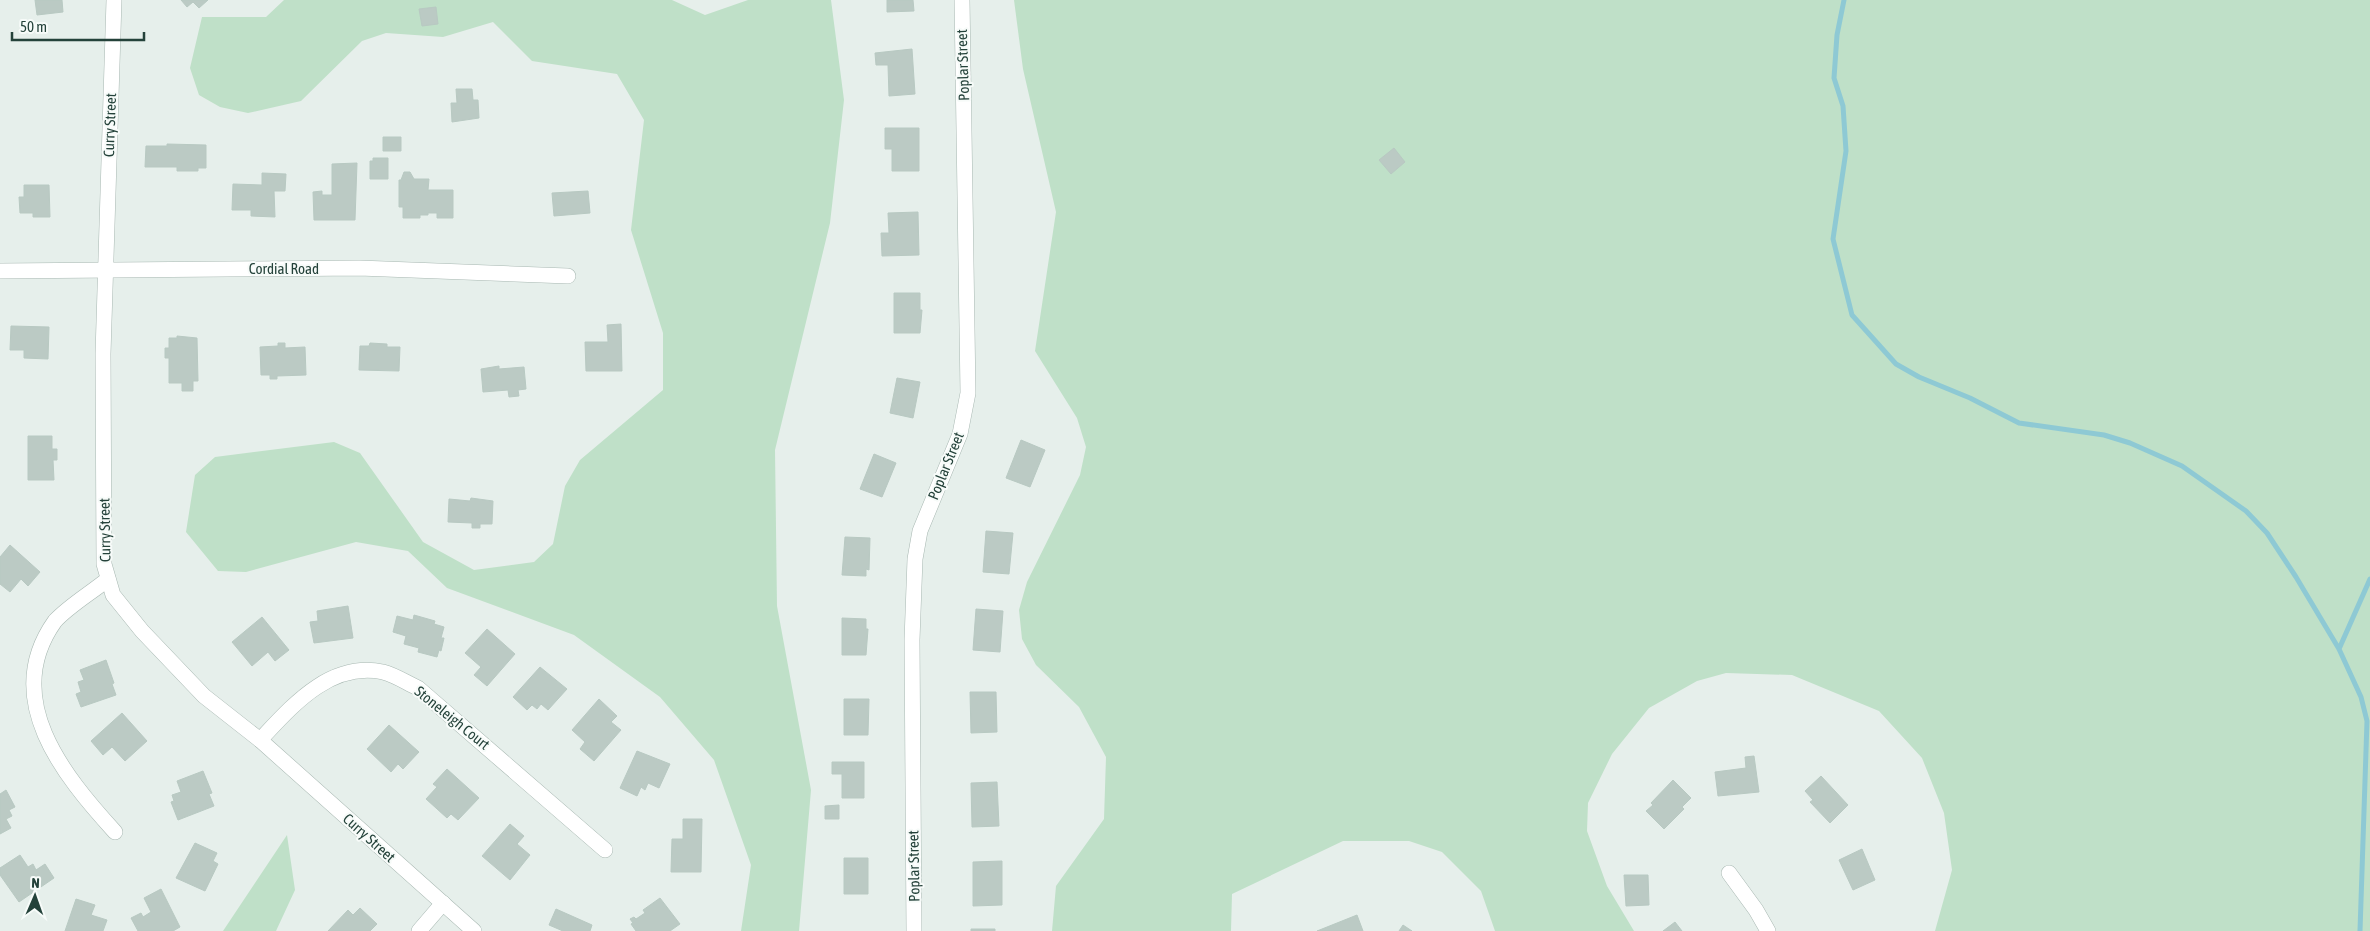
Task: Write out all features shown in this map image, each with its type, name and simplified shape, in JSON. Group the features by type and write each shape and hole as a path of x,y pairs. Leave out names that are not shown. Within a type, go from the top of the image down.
{"street":[{"name":"Curry Street","path":"114,0 103,354 104,564 113,595 142,631 204,696 260,740 474,931"},
{"name":"Poplar Street","path":"914,931 912,640 915,559 920,531 960,434 968,393 962,0"},
{"name":"Cordial Road","path":"0,270 359,268 568,276"},
{"path":"108,579 55,621 38,644 29,666 25,690 27,708 38,735 64,776 114,832"},
{"name":"Stoneleigh Court","path":"260,740 294,703 318,686 340,675 364,671 384,672 418,688 605,850"},
{"path":"1729,873 1756,910 1768,931"},
{"path":"419,931 443,903"}],"green space":[{"path":"284,0 672,0 705,15 748,0 831,0 844,100 830,223 775,450 777,606 811,790 799,931 741,931 751,865 714,760 660,697 574,635 447,588 408,551 356,542 246,572 218,571 186,532 195,475 215,457 334,442 360,453 423,542 474,570 534,562 553,544 565,486 580,460 663,390 663,333 631,230 644,120 617,74 532,61 493,22 443,37 386,33 362,41 301,101 248,113 220,107 199,95 190,68 202,17 266,17"},
{"path":"1014,0 2370,0 2370,931 1935,931 1952,870 1944,813 1922,758 1879,711 1792,675 1726,673 1697,681 1649,708 1612,754 1588,803 1587,831 1607,886 1634,931 1495,931 1481,891 1442,852 1409,841 1343,841 1232,894 1231,931 1052,931 1056,886 1104,819 1106,757 1079,707 1036,665 1022,639 1019,610 1027,582 1080,475 1086,447 1077,418 1035,351 1056,212 1023,69"},
{"path":"287,835 295,890 276,931 223,931"}],"building":[{"path":"35,0 62,0 63,12 37,15"},
{"path":"181,0 208,0 199,8 193,2 187,7"},
{"path":"887,0 913,0 914,11 887,12"},
{"path":"436,7 438,24 422,26 419,9"},
{"path":"912,49 915,94 889,96 888,65 876,65 875,53"},
{"path":"456,89 472,89 473,100 478,100 479,118 452,122 451,103 457,103"},
{"path":"885,128 919,128 919,171 892,171 892,149 885,149"},
{"path":"383,137 401,137 401,151 383,151"},
{"path":"167,144 206,145 206,168 198,168 198,171 177,171 177,167 145,167 146,146 167,146"},
{"path":"1394,148 1405,162 1391,174 1379,160"},
{"path":"373,158 388,158 388,179 370,179 370,161 373,161"},
{"path":"357,163 355,220 314,220 313,192 322,191 322,195 332,195 332,164"},
{"path":"404,172 410,172 414,179 429,179 428,190 453,190 453,218 437,218 437,213 428,213 428,215 420,215 420,218 403,218 403,207 399,207 399,180 401,180"},
{"path":"262,173 286,174 285,191 274,191 275,217 251,216 251,210 232,210 233,184 262,185"},
{"path":"24,185 49,185 50,217 33,217 33,213 20,213 19,197 24,197"},
{"path":"588,191 590,213 554,216 552,193"},
{"path":"918,212 919,255 882,256 881,233 889,233 888,213"},
{"path":"894,293 920,293 920,310 922,310 920,333 894,333"},
{"path":"621,324 622,371 586,371 585,342 608,342 607,325"},
{"path":"11,326 49,327 48,359 24,358 24,350 10,350"},
{"path":"177,336 197,338 198,381 193,381 193,391 182,391 182,383 169,383 169,358 165,358 165,348 169,348 169,338 177,338"},
{"path":"278,343 285,343 285,348 305,347 306,375 277,376 277,379 270,379 270,375 261,375 260,347 278,346"},
{"path":"370,343 387,344 387,347 400,347 399,371 359,370 360,346 369,346"},
{"path":"499,366 499,369 524,367 526,389 518,390 519,396 509,397 508,390 483,392 481,369"},
{"path":"897,378 920,382 913,418 890,413"},
{"path":"28,436 52,436 52,449 57,449 57,460 53,460 54,480 28,480"},
{"path":"1021,440 1045,450 1030,487 1006,478"},
{"path":"874,454 896,463 882,497 860,489"},
{"path":"471,498 493,501 492,524 480,524 480,528 472,528 472,523 448,522 449,499 470,501"},
{"path":"986,531 1013,533 1009,574 983,572"},
{"path":"845,537 870,538 869,570 866,569 866,576 842,575"},
{"path":"10,545 40,572 28,586 21,579 10,592 0,584 0,557"},
{"path":"348,606 353,638 314,643 310,622 318,621 317,611"},
{"path":"976,609 1003,611 1000,652 973,650"},
{"path":"414,615 435,621 434,624 444,627 441,638 444,638 441,651 439,650 437,657 418,652 419,648 404,644 406,636 393,632 397,616 413,620"},
{"path":"262,617 289,650 275,661 268,652 252,666 232,642"},
{"path":"842,618 866,619 866,629 868,629 866,655 842,655"},
{"path":"487,629 515,654 487,686 474,675 481,667 465,653"},
{"path":"106,660 116,695 81,707 76,694 81,692 78,682 84,680 80,670"},
{"path":"540,667 567,689 548,710 541,704 537,709 532,705 527,710 513,697"},
{"path":"970,692 996,692 997,732 971,733"},
{"path":"599,699 617,716 611,722 621,730 594,761 580,749 585,742 572,730"},
{"path":"844,699 869,699 868,735 844,735"},
{"path":"122,713 147,741 125,761 112,747 103,755 91,741"},
{"path":"389,725 419,752 403,769 398,764 391,772 367,749"},
{"path":"637,751 670,764 659,788 648,783 645,790 641,787 637,796 620,788"},
{"path":"1754,756 1759,792 1718,796 1715,772 1746,768 1745,757"},
{"path":"832,762 864,762 864,798 842,798 842,774 832,774"},
{"path":"447,769 479,798 458,820 451,814 447,818 426,799 437,787 433,784"},
{"path":"203,771 212,793 209,794 214,806 178,820 171,802 174,801 172,795 181,792 177,781"},
{"path":"1821,776 1848,805 1830,823 1810,802 1813,800 1805,791"},
{"path":"1673,780 1691,798 1682,807 1684,809 1664,829 1646,811"},
{"path":"997,782 999,826 972,827 971,783"},
{"path":"6,790 15,807 9,810 12,816 6,819 11,828 0,834 0,794"},
{"path":"839,805 839,819 825,819 825,806"},
{"path":"683,819 702,819 701,872 671,872 672,839 683,839"},
{"path":"510,824 524,836 517,844 530,855 510,880 482,856"},
{"path":"195,843 217,853 213,861 218,864 205,891 176,878"},
{"path":"1862,849 1875,880 1853,890 1839,860"},
{"path":"20,855 28,867 33,864 36,870 45,864 54,878 19,902 0,875 0,868"},
{"path":"844,858 868,858 868,894 844,894"},
{"path":"1002,861 1002,905 973,906 973,862"},
{"path":"1624,875 1648,875 1649,905 1626,906"},
{"path":"161,889 180,927 173,931 138,931 131,918 141,913 143,917 151,912 144,898"},
{"path":"660,898 680,924 670,931 636,931 630,919 634,917 636,919 645,913 643,910"},
{"path":"76,899 95,905 91,915 107,920 103,931 65,931"},
{"path":"360,908 377,924 370,931 328,931 348,910 353,915"},
{"path":"556,909 592,925 590,931 563,931 549,925"},
{"path":"1357,915 1363,931 1317,931"},
{"path":"1675,922 1682,931 1663,931"},
{"path":"1403,925 1412,931 1399,931"},
{"path":"971,929 995,929 995,931 971,931"}],"waterway":[{"path":"1844,0 1837,35 1834,78 1843,106 1846,151 1833,239 1852,315 1896,364 1919,377 1970,398 2019,423 2104,435 2130,443 2182,466 2246,511 2267,533 2339,649 2361,697 2367,721 2360,931"},
{"path":"2339,649 2370,579"}]}
